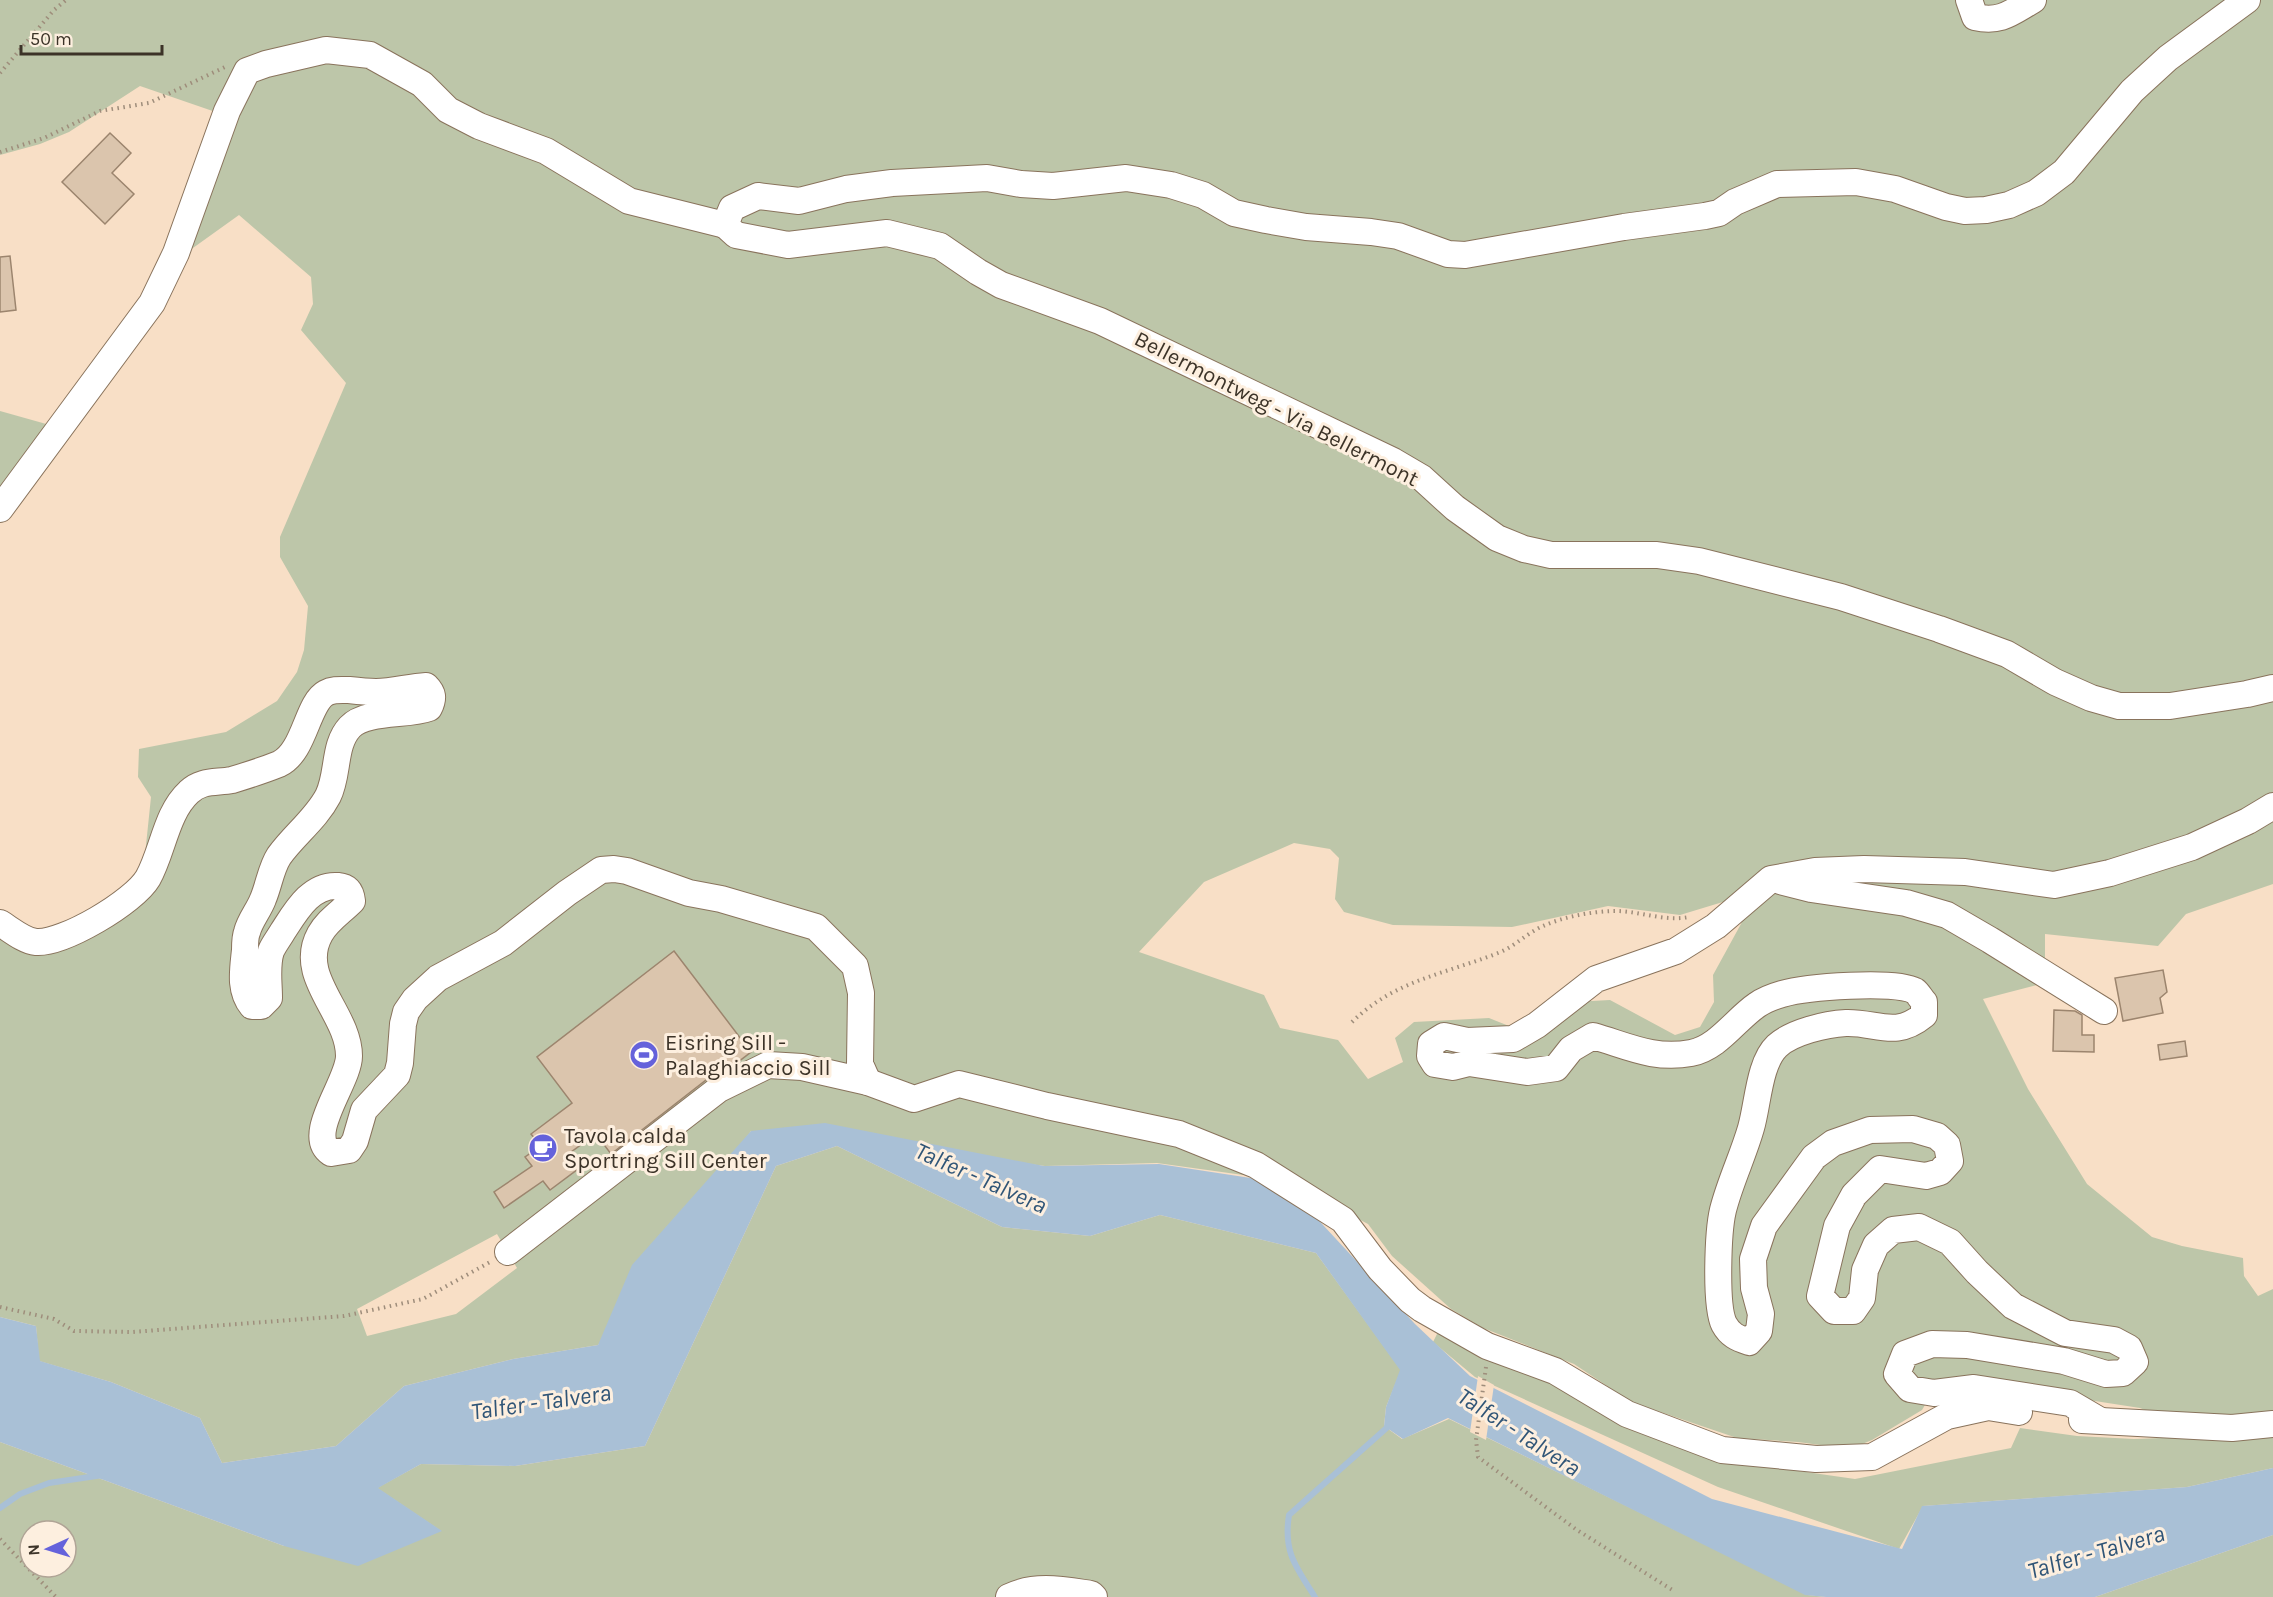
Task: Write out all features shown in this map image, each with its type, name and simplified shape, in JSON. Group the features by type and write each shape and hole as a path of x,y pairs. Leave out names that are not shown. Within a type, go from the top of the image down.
{"street":[{"path":"1970,0 1975,17 1990,20 2008,14 2033,0"},
{"path":"725,225 732,208 758,196 799,201 846,189 892,183 987,178 1021,184 1053,186 1126,178 1171,185 1203,195 1234,213 1306,228 1398,236 1448,254 1465,255 1623,227 1719,213 1751,194 1777,184 1856,182 1895,189 1946,207 1965,211 1986,210 2009,205 2036,193 2064,172 2132,91 2168,58 2247,0"},
{"name":"Bellermontweg - Via Bellermont","path":"247,71 266,64 326,50 370,55 422,84 448,110 479,126 546,151 629,201 725,225 736,235 788,245 887,233 940,246 1001,285 1100,321 1394,461 1422,478 1455,508 1497,538 1524,549 1551,555 1657,555 1699,561 1841,597 2007,654 2055,682 2091,698 2119,706 2170,706 2273,688"},
{"path":"0,509 152,303 176,253 227,111 247,71"},
{"path":"0,923 35,942 50,940 106,915 139,890 148,878 178,804 189,791 211,781 232,780 280,763 288,757 298,743 319,700 325,693 337,689 376,692 426,686 431,691 433,700 429,708 418,712 375,715 351,726 339,750 333,783 328,796 315,814 296,833 278,859 263,900 247,931 242,981 246,999 252,1006 261,1006 269,998 268,961 272,948 306,898 322,888 336,886 345,887 351,893 352,901 331,920 320,934 313,951 317,980 338,1017 349,1056 347,1067 322,1129 321,1140 324,1149 331,1153 349,1150 355,1141 364,1110 397,1075 406,1012 424,988 503,943 567,893 602,870 627,871 689,893 721,899 816,927 855,966 861,993 860,1064 868,1082"},
{"path":"2099,1420 2070,1403 1974,1388 1934,1393 1910,1389 1897,1374 1905,1354 1932,1344 1967,1346 2064,1361 2106,1374 2123,1373 2135,1362 2129,1348 2114,1340 2065,1333 2013,1306 1950,1242 1919,1227 1893,1230 1876,1245 1865,1270 1862,1298 1853,1311 1834,1311 1820,1296 1837,1226 1854,1195 1880,1169 1926,1176 1940,1173 1950,1161 1947,1145 1937,1136 1913,1129 1870,1131 1833,1143 1814,1157 1764,1226 1753,1259 1754,1288 1761,1314 1760,1331 1749,1341 1734,1338 1724,1323 1720,1297 1719,1256 1723,1211 1749,1135 1761,1075 1777,1046 1802,1031 1846,1023 1884,1028 1911,1026 1924,1015 1924,1002 1914,991 1889,986 1843,986 1782,994 1757,1004 1722,1036 1694,1053 1661,1056 1634,1050 1593,1036 1571,1049 1556,1068 1527,1072 1469,1063 1453,1067 1435,1064 1430,1056 1431,1044 1444,1036 1467,1041 1513,1039 1537,1025 1596,979 1676,951 1706,932 1772,879 1815,871 1864,869 1965,872 2054,885 2110,873 2192,847 2248,821 2273,806"},
{"path":"1772,879 1811,889 1906,903 1947,915 2104,1011"},
{"path":"508,1252 718,1089 768,1065 802,1066 868,1082 914,1099 958,1084 1047,1106 1179,1134 1256,1165 1343,1220 1380,1269 1410,1300 1487,1347 1555,1371 1627,1414 1722,1450 1816,1459 1872,1457 1947,1416 1988,1407 2070,1420 2232,1428 2273,1424"},
{"path":"1010,1597 1017,1593 1052,1588 1091,1594 1094,1597"}],"path":[{"path":"0,73 54,10 66,0"},
{"path":"0,152 44,138 100,111 148,103 225,67 247,71"},
{"path":"1352,1022 1368,1006 1410,982 1501,952 1541,927 1563,919 1613,911 1664,919 1696,915"},
{"path":"0,1307 54,1319 74,1331 132,1332 344,1316 423,1299 508,1252"},
{"path":"1487,1347 1476,1440 1478,1457 1577,1530 1674,1591"},
{"path":"0,1539 56,1597"}],"green space":[{"path":"0,0 2273,0 2273,884 2186,914 2158,946 2045,934 2045,983 1983,999 2028,1089 2087,1184 2152,1237 2182,1246 2243,1258 2244,1276 2258,1296 2273,1289 2273,1413 2252,1416 2157,1415 2140,1408 1979,1383 1938,1383 1922,1410 1872,1440 1850,1449 1798,1442 1737,1438 1631,1402 1574,1364 1483,1328 1451,1309 1392,1256 1368,1224 1286,1181 1157,1163 1045,1166 751,1131 598,1345 513,1359 404,1386 336,1446 222,1463 200,1418 111,1382 39,1361 36,1326 0,1317 0,920 20,944 123,898 143,874 151,797 138,777 139,749 226,732 277,701 297,672 304,650 308,606 280,557 280,537 346,383 301,330 313,304 311,277 239,215 179,258 233,118 140,86 69,132 40,144 0,155","holes":["1294,843 1330,849 1339,858 1335,899 1344,912 1393,925 1512,927 1608,906 1680,915 1759,891 1713,975 1714,1002 1700,1027 1675,1035 1610,1000 1555,1003 1514,1028 1489,1018 1414,1022 1395,1038 1403,1062 1368,1079 1338,1040 1280,1028 1264,995 1139,952 1204,882","497,1234 517,1268 456,1314 367,1336 357,1309"]},
{"path":"0,411 64,429 0,511"},
{"path":"837,1146 1002,1227 1090,1236 1160,1215 1316,1253 1401,1370 1386,1407 1384,1426 1402,1439 1449,1419 1808,1595 1826,1597 0,1597 0,1442 284,1546 441,1531 377,1488 421,1464 515,1466 645,1446 776,1166"},
{"path":"1439,1330 1722,1460 1855,1479 2011,1448 2020,1428 2077,1436 2134,1439 2273,1434 2273,1468 2187,1487 1923,1506 1899,1549 1718,1487 1475,1377 1433,1342"},
{"path":"2273,1535 2273,1597 2095,1597"}],"water":[{"name":"Talfer - Talvera","path":"825,1123 1044,1166 1159,1164 1284,1183 1415,1324 1470,1376 1712,1499 1902,1549 1922,1506 2187,1487 2273,1468 2273,1535 2095,1597 1826,1597 1805,1595 1448,1418 1403,1439 1384,1426 1386,1407 1400,1370 1316,1253 1160,1215 1090,1236 1002,1227 837,1146 776,1166 645,1446 515,1466 421,1464 378,1488 442,1531 358,1566 284,1546 0,1442 0,1317 36,1326 40,1361 111,1382 200,1418 222,1463 336,1446 404,1386 513,1359 598,1345 632,1265 751,1131"}],"pier":[{"path":"1478,1376 1494,1385 1486,1440 1470,1432"}],"building":[{"path":"110,133 131,153 112,173 134,194 105,224 62,182"},
{"path":"10,256 16,310 0,312 0,257"},
{"name":"Eisring Sill - Palaghiaccio Sill","path":"674,951 751,1052 734,1065 710,1077 611,1154 596,1134 567,1155 578,1169 550,1190 543,1181 504,1208 494,1192 532,1166 525,1157 541,1146 531,1134 572,1103 537,1057"},
{"path":"2163,970 2167,992 2160,998 2163,1013 2123,1021 2115,978"},
{"path":"2054,1010 2075,1011 2082,1015 2082,1035 2094,1035 2094,1052 2053,1051"},
{"path":"2185,1041 2187,1056 2160,1060 2158,1045"}],"waterway":[{"path":"1315,1597 1293,1559 1288,1539 1289,1515 1391,1424"},
{"path":"0,1508 20,1494 49,1483 103,1475"}],"place":[{"name":"Eisring Sill - Palaghiaccio Sill","path":"644,1055"},
{"name":"Tavola calda Sportring Sill Center","path":"543,1148"}]}
